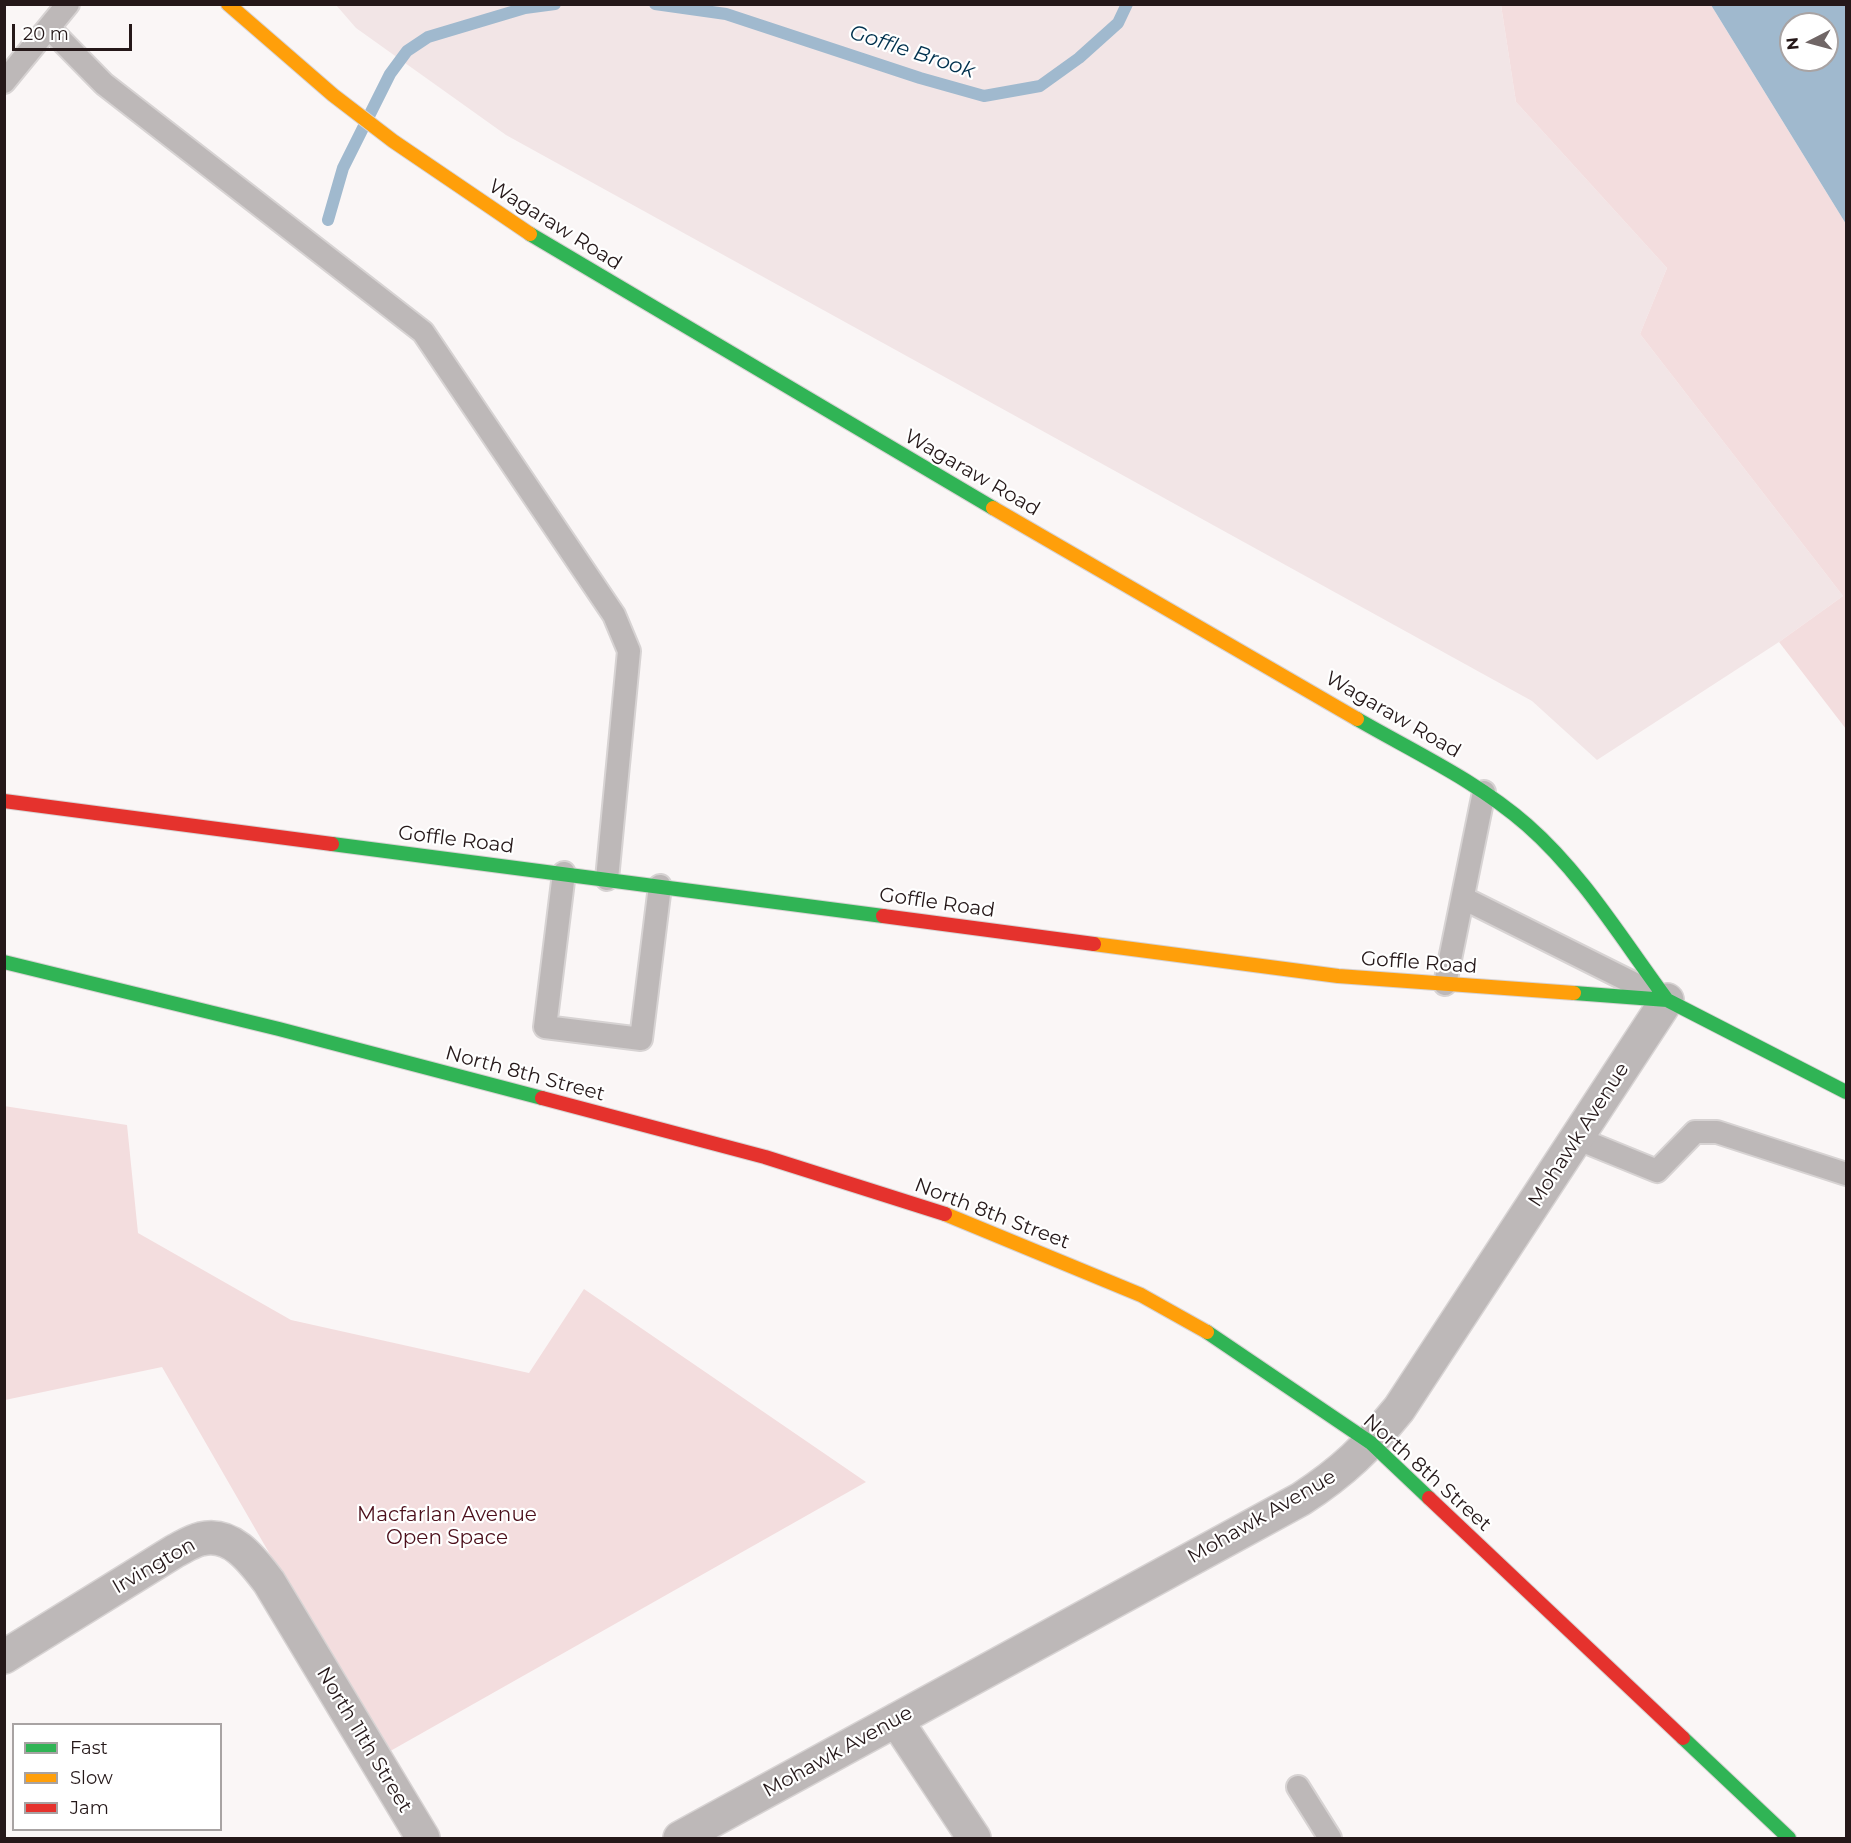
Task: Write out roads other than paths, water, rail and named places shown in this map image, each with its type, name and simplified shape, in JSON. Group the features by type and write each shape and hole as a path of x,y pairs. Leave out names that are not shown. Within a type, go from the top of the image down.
{"main road":[{"name":"Wagaraw Road","path":"228,4 333,95 393,141 537,239 931,472 1484,792 1527,825 1565,863 1667,1000"},
{"name":"Goffle Road","path":"4,801 1338,976 1667,1000 1846,1092"},
{"name":"North 8th Street","path":"4,962 279,1029 765,1157 962,1219 1141,1295 1255,1363 1371,1443 1789,1839"}],"street":[{"name":"Mohawk Avenue","path":"680,1839 1301,1499 1337,1476 1371,1443 1399,1409 1667,1000"},
{"name":"Irvington","path":"4,1657 175,1551 202,1538 229,1541 250,1557 269,1582 305,1642"},
{"name":"North 11th Street","path":"305,1642 423,1839"},
{"path":"896,1720 974,1839"}],"lane":[{"path":"7,73 68,4"},
{"path":"49,28 104,84 423,332 614,615 629,651 607,879"},
{"path":"1445,984 1484,792"},
{"path":"564,873 545,1027 641,1039 660,886"},
{"path":"1463,898 1667,1000"},
{"path":"1576,1138 1657,1171 1695,1132 1717,1132 1846,1174"},
{"path":"1298,1786 1330,1839"}],"water":[{"path":"1711,5 1846,5 1846,224"}],"waterway":[{"name":"Goffle Brook","path":"328,220 343,168 390,74 407,51 428,37 525,8 555,4"},
{"name":"Goffle Brook","path":"655,4 726,14 920,78 984,96 1040,86 1079,58 1118,23 1127,4"}],"park label":[{"name":"Macfarlan Avenue Open Space","path":"447,1526"}]}
